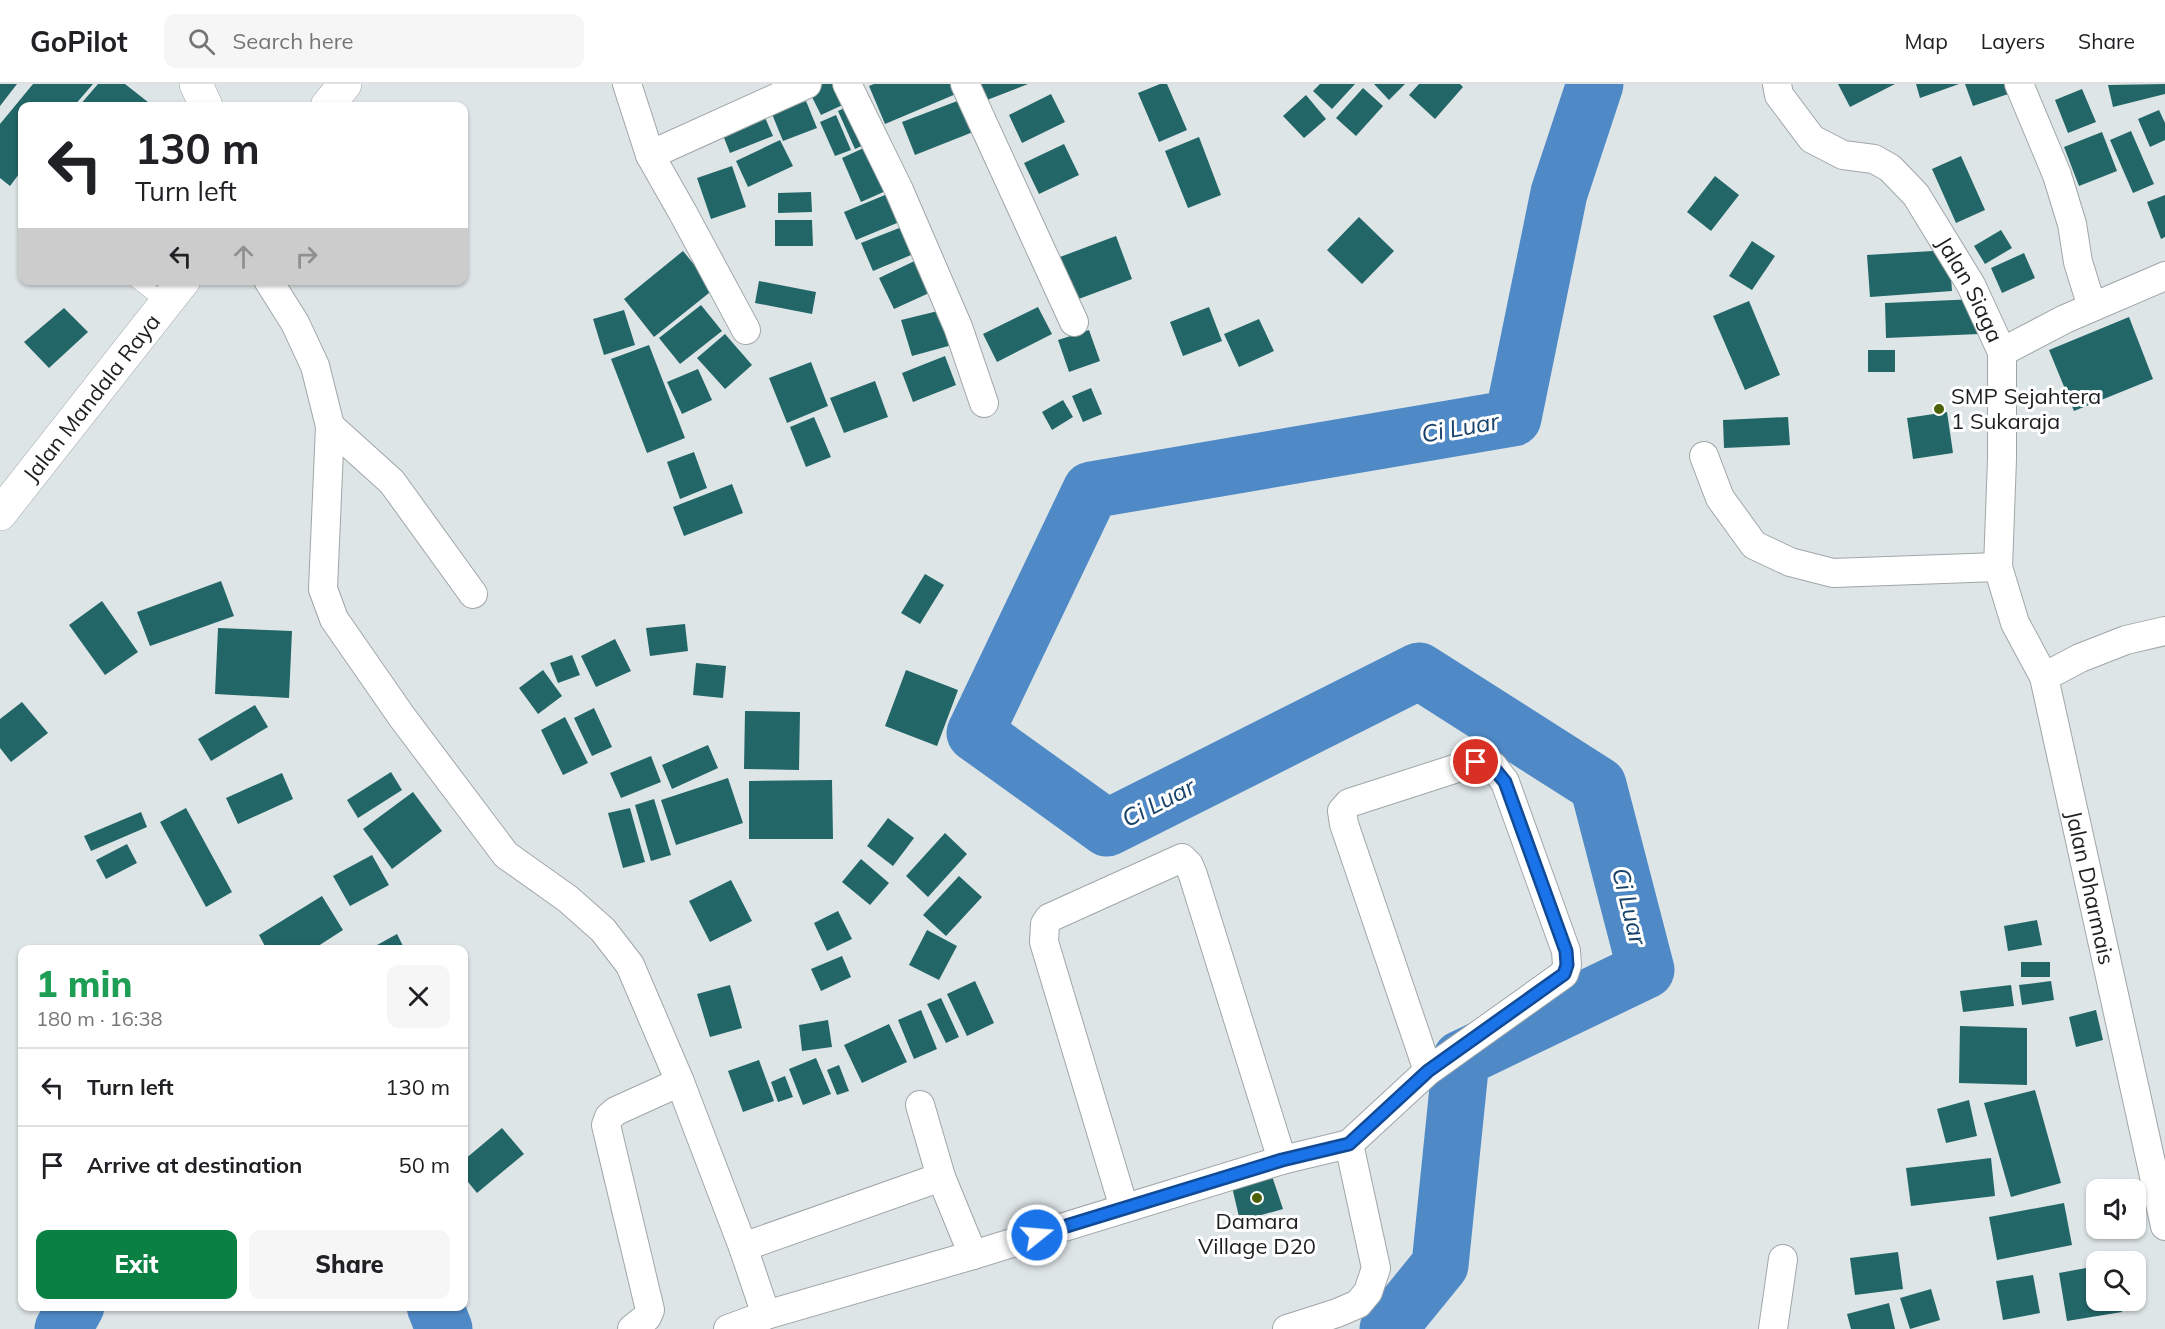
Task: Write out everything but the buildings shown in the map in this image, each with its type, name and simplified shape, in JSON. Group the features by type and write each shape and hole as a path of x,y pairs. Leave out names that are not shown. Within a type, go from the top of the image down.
{"street":[{"path":"196,84 204,102"},
{"path":"330,102 345,84"},
{"path":"627,84 650,155 746,330"},
{"path":"650,155 807,84"},
{"path":"847,84 899,190 957,327 984,403"},
{"path":"966,84 1074,322"},
{"name":"Jalan Siaga","path":"1777,84 1779,95 1812,139 1843,155 1874,159 1890,168 1916,195 1971,285 2002,352 2002,459 1998,567 2015,622 2044,677"},
{"path":"2019,84 2057,176 2072,224 2078,262 2092,307"},
{"path":"2002,352 2092,307 2165,276"},
{"path":"271,285 295,323 315,366 330,426 323,589 334,620 429,753 506,855 568,898 603,930 630,965 680,1082 743,1247 766,1315"},
{"name":"Jalan Mandala Raya","path":"0,514 175,292"},
{"path":"330,426 392,482 473,594"},
{"path":"1704,456 1720,498 1754,545 1790,562 1833,573 1998,567"},
{"path":"2044,677 2080,658 2126,640 2165,631"},
{"name":"Jalan Dharmais","path":"2044,677 2165,1226"},
{"path":"728,1329 766,1315 973,1255 1282,1160 1349,1144 1428,1071 1564,974 1567,965 1566,951 1505,782 1492,766 1476,762 1349,803 1342,811 1344,824 1428,1071"},
{"path":"1124,1208 1044,942 1045,924 1049,918 1182,858 1193,875 1282,1160"},
{"path":"632,1329 647,1317 650,1310 606,1125 609,1116 616,1111 680,1082"},
{"path":"920,1105 941,1177 973,1255"},
{"path":"1287,1329 1358,1304 1368,1292 1377,1268 1349,1144"},
{"path":"743,1247 941,1177"},
{"path":"1773,1329 1783,1259"}],"lane":[{"path":"152,285 175,292"}],"waterway":[{"name":"Ci Luar","path":"1388,1329 1440,1265 1461,1059 1646,970 1598,785 1419,671 1107,828 975,733 1091,490 1513,418 1559,193 1595,84"},
{"name":"Ci Luar","path":"63,1329 73,1311"},
{"name":"Ci Luar","path":"437,1311 444,1329"}],"place":[{"name":"SMP Sejahtera 1 Sukaraja","path":"1939,409"},
{"name":"Damara Village D20","path":"1257,1198"}],"route":[{"path":"1037,1235 1282,1160 1349,1144 1428,1071 1564,974 1567,965 1566,951 1505,782 1492,766 1476,762"}]}
